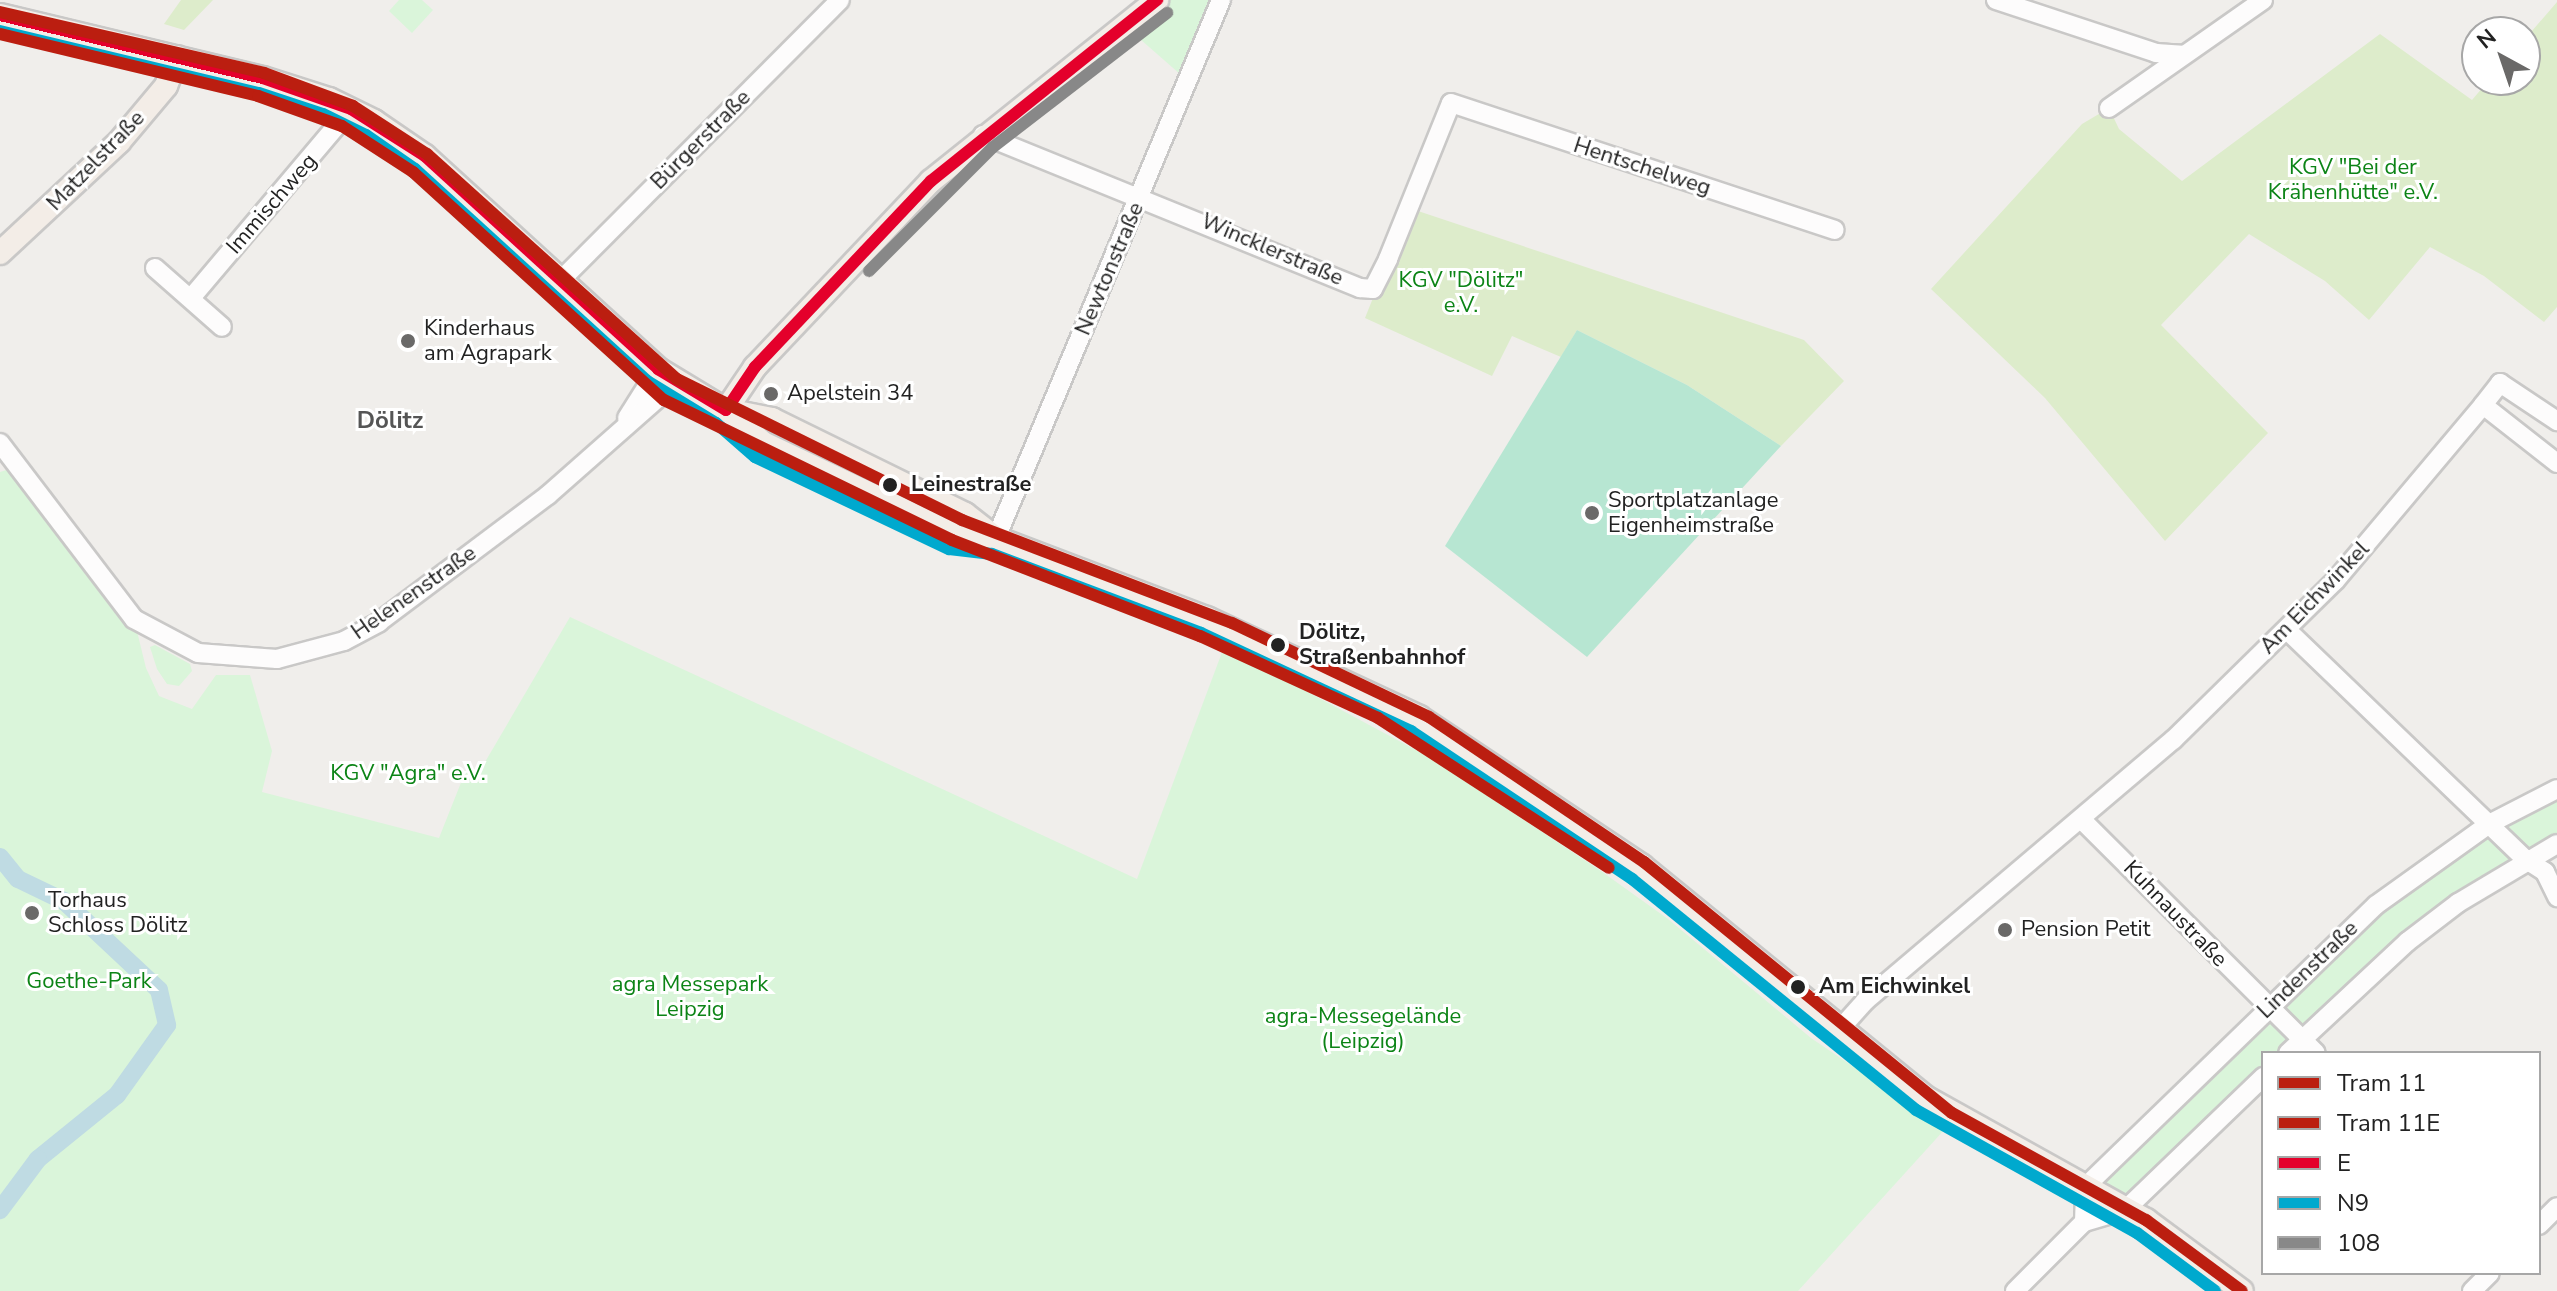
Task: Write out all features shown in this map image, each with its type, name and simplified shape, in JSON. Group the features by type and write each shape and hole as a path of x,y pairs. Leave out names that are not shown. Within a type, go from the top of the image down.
{"main road":[{"path":"726,410 755,367 931,181 983,135 1157,0"},
{"path":"0,15 287,84 351,109 425,156 667,375 726,410 763,443 955,534 996,538 1207,618 1419,717 1642,866 1840,1029 1952,1113 2125,1210 2242,1291"},
{"name":"Matzelstraße","path":"0,253 119,142 166,86 177,57"}],"street":[{"name":"Bürgerstraße","path":"561,280 840,0"},
{"name":"Newtonstraße","path":"996,538 1221,0"},
{"path":"1996,0 2156,53 2182,55"},
{"path":"2109,108 2168,70 2182,55 2263,0"},
{"name":"Wincklerstraße","path":"983,135 1373,289 1451,103"},
{"name":"Hentschelweg","path":"1451,103 1834,230"},
{"name":"Immischweg","path":"191,298 351,109"},
{"path":"155,268 222,327"},
{"name":"Helenenstraße","path":"8,470 134,619 163,638 218,658 277,659 344,641 379,622 523,514 619,435 667,375"},
{"name":"Am Eichwinkel","path":"1840,1029 1865,1001 2082,820 2287,630 2363,549 2500,383 2557,421"},
{"path":"2483,405 2557,463"},
{"path":"0,443 8,470"},
{"path":"2287,630 2525,859 2545,872 2557,897"},
{"name":"Lindenstraße","path":"2085,1187 2376,905 2489,824 2557,789"},
{"name":"Kuhnaustraße","path":"2082,820 2181,914 2190,933 2268,1008 2295,1046"},
{"name":"Lindenstraße","path":"2295,1046 2407,942 2525,859 2557,844"},
{"path":"2015,1291 2084,1222 2125,1210 2261,1079"},
{"path":"2084,1222 2085,1187"},
{"path":"2541,1223 2557,1207"},
{"path":"2472,1291 2488,1275"}],"green space":[{"path":"181,0 213,0 184,30 164,24"},
{"path":"399,0 422,0 433,10 412,33 389,11"},
{"path":"1157,0 1221,0 1189,82 1124,25"},
{"name":"KGV \"Bei der Krähenhütte\" e.V.","path":"2557,2 2557,307 2544,322 2484,276 2430,247 2369,320 2325,281 2249,234 2161,325 2268,433 2165,541 2045,398 1931,289 2082,124 2109,108 2119,129 2182,181 2380,34 2461,92 2461,96 2472,100 2475,96 2541,96 2541,20"},
{"name":"KGV \"Dölitz\" e.V.","path":"1409,208 1804,340 1844,381 1781,446 1687,385 1577,330 1561,357 1512,336 1492,376 1365,318"},
{"name":"Sportplatzanlage Eigenheimstraße","path":"1577,330 1687,385 1781,446 1587,657 1445,546"},
{"name":"agra-Messegelände (Leipzig)","path":"16,467 134,619 146,668 159,696 192,709 216,675 250,675 272,751 262,792 439,838 466,770 478,774 570,617 1137,879 1224,647 1427,756 1601,871 1668,919 1811,1038 1945,1129 1798,1291 0,1291 0,472"},
{"path":"155,645 190,664 192,671 179,686 167,684 157,669 150,647"},
{"path":"2557,789 2557,844 2458,903 2290,1051 2261,1051 2261,1079 2125,1210 2085,1187 2376,905"}],"waterway":[{"path":"0,857 18,879 64,901 159,990 167,1025 117,1095 38,1159 0,1210"}],"tram line":[{"name":"11","path":"0,12 264,73 353,106 427,154 677,379 962,520 1232,623 1429,717 1644,862 1952,1113 2146,1220 2242,1291"},
{"name":"11E","path":"0,34 258,96 342,126 413,172 664,400 952,540 1200,636 1378,718 1609,868"}],"transit line":[{"name":"E","path":"726,410 755,367 931,181 1157,0"},
{"name":"108","path":"869,271 993,147 1167,13"},
{"name":"E","path":"0,15 263,78 351,109 425,156 658,369 726,410"},
{"name":"N9","path":"0,31 259,93 323,114 366,135 415,169 647,381 716,423 755,457 949,549 992,554 1201,633 1411,731 1632,879 1916,1110 2137,1233 2215,1291"}],"place":[{"name":"Kinderhaus am Agrapark","path":"408,341"},
{"name":"Apelstein 34","path":"771,394"},
{"name":"Leinestraße","path":"890,485"},
{"name":"Sportplatzanlage Eigenheimstraße","path":"1592,513"},
{"name":"Dölitz, Straßenbahnhof","path":"1278,645"},
{"name":"Torhaus Schloss Dölitz","path":"32,913"},
{"name":"Pension Petit","path":"2005,930"},
{"name":"Am Eichwinkel","path":"1798,987"}],"district":[{"name":"Dölitz","path":"390,421"}],"park label":[{"name":"KGV \"Agra\" e.V.","path":"408,774"},
{"name":"Goethe-Park","path":"89,982"},
{"name":"agra Messepark Leipzig","path":"690,996"}]}
